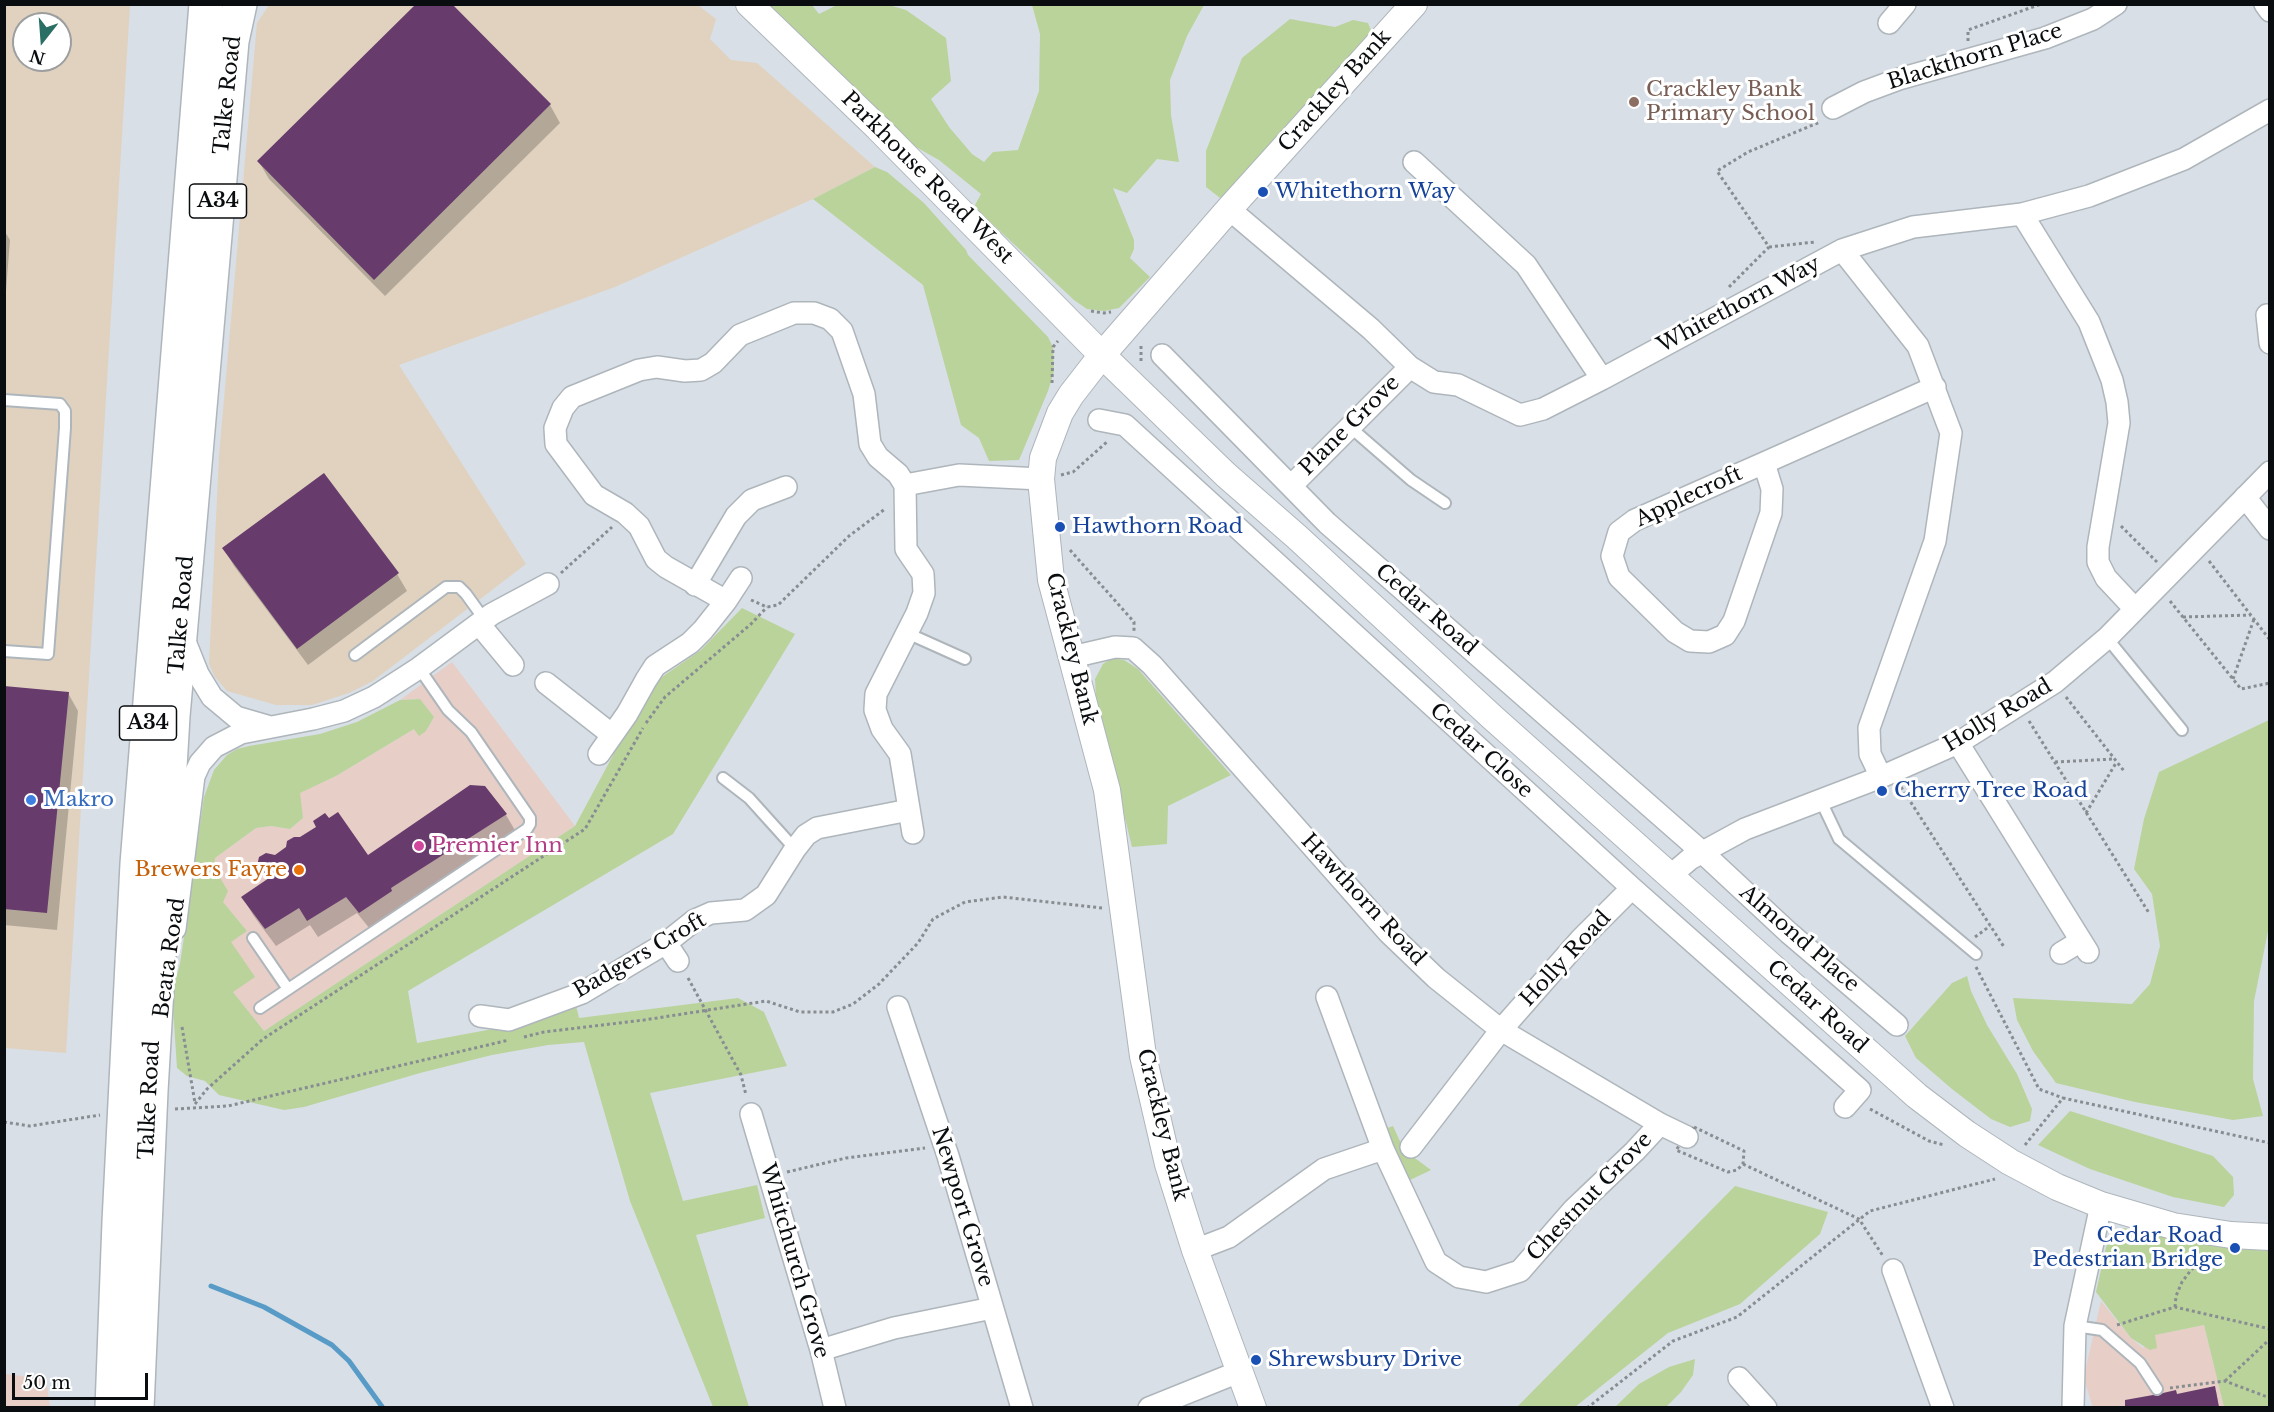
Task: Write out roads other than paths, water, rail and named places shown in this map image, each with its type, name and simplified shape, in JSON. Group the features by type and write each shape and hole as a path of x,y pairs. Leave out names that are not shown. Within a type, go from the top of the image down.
{"highway":[{"name":"Talke Road","path":"137,1407 142,1104 137,864 206,4"},
{"name":"Talke Road","path":"112,1407 142,1104 173,716 232,41 240,4"}],"street":[{"name":"Parkhouse Road West","path":"749,4 956,205 1102,355"},
{"name":"Crackley Bank","path":"1253,1407 1195,1250 1168,1164 1143,1056 1107,790 1051,580 1041,479 1043,458 1060,413 1102,355 1229,209 1414,4"},
{"path":"1889,23 1905,4"},
{"name":"Blackthorn Place","path":"1833,108 1864,92 1899,79 2045,38 2093,18 2116,4"},
{"path":"2265,4 2270,11"},
{"name":"Whitethorn Way","path":"1229,209 1371,329 1410,367 1434,382 1458,385 1520,415 1543,409 1602,379 1842,250 1913,227 2022,214 2089,196 2184,159 2270,110"},
{"path":"1414,162 1526,265 1602,379"},
{"path":"2022,214 2089,322 2112,380 2117,402 2118,423 2098,547 2098,562 2106,578 2135,609"},
{"path":"1842,250 1918,346 1951,433 1935,541 1869,728 1870,754 1881,777"},
{"path":"598,754 627,714 655,666 690,643 703,630 733,590 695,585 656,559 639,526 625,513 594,495 556,444 555,428 563,408 572,397 639,370 657,367 685,371 701,370 713,363 740,335 794,313 814,313 830,319 842,332 864,394 870,444 878,457 898,474 906,496 906,549 922,574 924,583 924,593 907,633 876,694 875,710 882,729 900,754 913,833"},
{"path":"2267,315 2270,343"},
{"name":"Cedar Road","path":"1102,355 1226,475 1429,659 1917,1096 1967,1134 2010,1162 2057,1187 2100,1205 2173,1226 2231,1235 2270,1237"},
{"name":"Cedar Road","path":"1165,367 1327,523 1702,852"},
{"name":"Plane Grove","path":"1291,486 1410,367"},
{"name":"Applecroft","path":"1764,463 1772,489 1771,513 1734,621 1725,635 1709,642 1690,641 1675,632 1619,577 1612,556 1619,532 1635,520 1935,387"},
{"name":"Cedar Close","path":"1099,420 1125,425 1632,888 1860,1090"},
{"name":"Holly Road","path":"1670,876 1690,859 1745,829 1881,777 1958,743 2055,682 2107,638 2270,472"},
{"path":"906,496 959,475 1041,479"},
{"path":"695,585 736,516 752,501 786,487"},
{"path":"2245,497 2270,529"},
{"name":"Beata Road","path":"142,1104 171,963 194,776 200,763 214,747 241,733 344,711 374,697 419,668 481,622 548,584"},
{"path":"481,622 513,665"},
{"name":"Beata Road","path":"181,632 198,674 212,697 236,717 270,727"},
{"name":"Hawthorn Road","path":"1071,657 1115,647 1133,648 1152,665 1389,933 1436,978 1501,1030 1659,1124 1687,1137"},
{"name":"Cedar Road","path":"1406,682 1429,659"},
{"path":"546,682 611,734"},
{"path":"1958,743 2085,946 2061,953"},
{"name":"Badgers Croft","path":"480,1016 509,1020 582,993 666,943 695,920 711,914 745,910 766,895 795,849 806,836 817,828 909,810"},
{"name":"Almond Place","path":"1702,852 1885,1023"},
{"name":"Holly Road","path":"1416,1135 1501,1030 1581,939 1632,888"},
{"path":"666,943 678,961"},
{"name":"Chestnut Grove","path":"1327,997 1383,1149 1436,1262 1458,1277 1486,1282 1520,1271 1574,1209 1635,1151 1659,1124"},
{"name":"Newport Grove","path":"898,1007 945,1146 1022,1407"},
{"name":"Cedar Road","path":"1845,1107 1860,1090"},
{"name":"Whitchurch Grove","path":"751,1114 836,1407"},
{"path":"1195,1250 1229,1237 1324,1169 1383,1149"},
{"path":"2069,1407 2075,1326 2100,1205"},
{"path":"1893,1270 1943,1407"},
{"path":"821,1350 894,1328 992,1308"},
{"path":"1149,1407 1187,1397 1241,1371"},
{"path":"1739,1378 1766,1407"}],"lane":[{"path":"4,400 60,404 65,411 48,654 4,651"},
{"path":"1350,427 1411,480 1445,503"},
{"path":"355,655 447,587 459,587 466,594 481,622"},
{"path":"907,633 965,659"},
{"path":"2107,638 2182,730"},
{"path":"260,1008 527,829 530,824 530,818 471,732 448,710 419,668"},
{"path":"723,778 749,798 795,849"},
{"path":"1820,799 1839,839 1976,954"},
{"path":"252,938 288,989"},
{"path":"2075,1326 2102,1330 2140,1363 2157,1389"}],"waterway":[{"path":"211,1286 264,1307 332,1345 349,1361 383,1408"}],"place":[{"name":"Crackley Bank Primary School","path":"1634,102"},
{"name":"Whitethorn Way","path":"1263,192"},
{"name":"Hawthorn Road","path":"1060,527"},
{"name":"Cherry Tree Road","path":"1882,791"},
{"name":"Makro","path":"31,800"},
{"name":"Premier Inn","path":"419,846"},
{"name":"Brewers Fayre","path":"299,870"},
{"name":"Cedar Road Pedestrian Bridge","path":"2235,1248"},
{"name":"Shrewsbury Drive","path":"1256,1360"}]}
